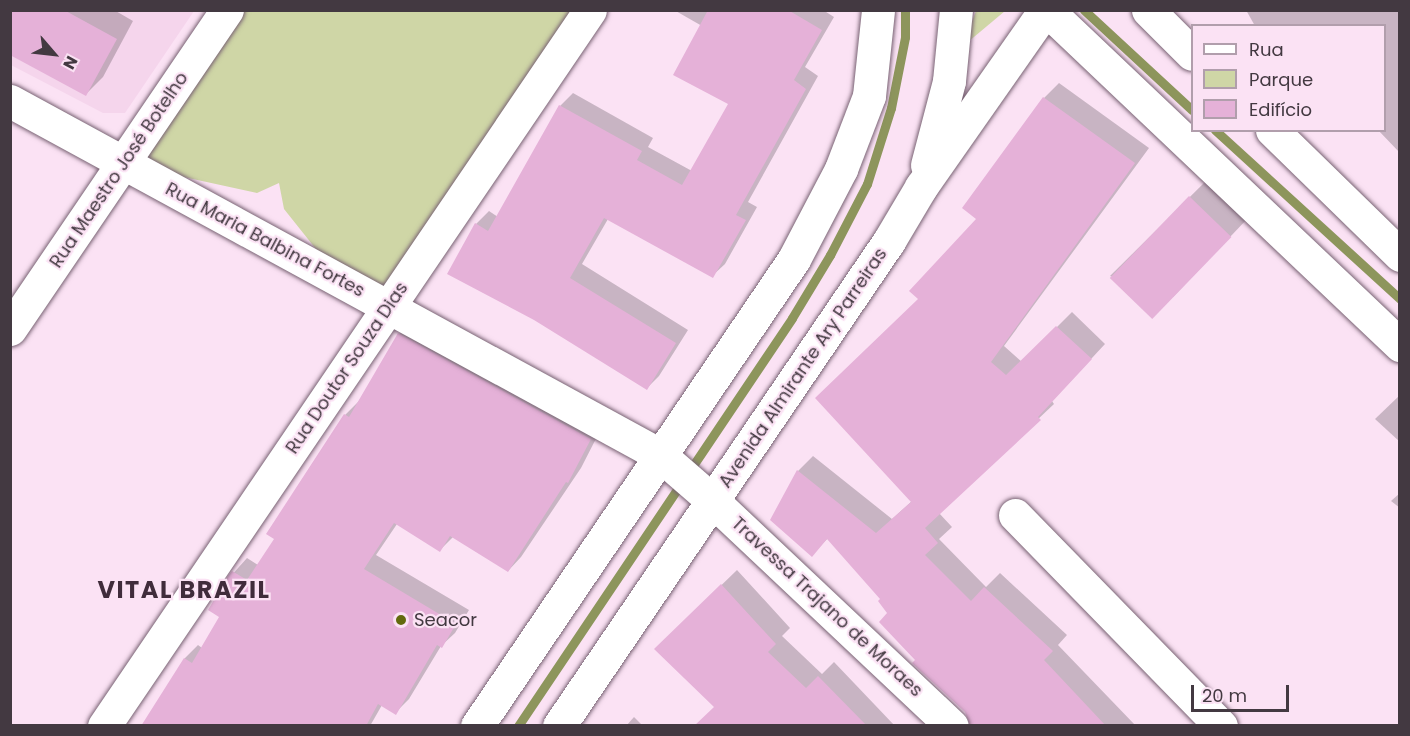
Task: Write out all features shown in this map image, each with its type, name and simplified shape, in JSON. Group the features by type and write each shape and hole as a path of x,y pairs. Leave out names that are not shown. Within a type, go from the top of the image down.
{"street":[{"name":"Rua Maestro José Botelho","path":"10,329 227,10"},
{"name":"Rua Doutor Souza Dias","path":"104,726 590,10"},
{"path":"477,726 667,462 794,260 841,169 869,96 878,10"},
{"path":"921,187 949,81 956,10"},
{"path":"1046,10 1400,345"},
{"name":"Avenida Almirante Ary Parreiras","path":"560,726 706,495 889,241 921,187 1046,10"},
{"path":"1148,10 1191,53"},
{"name":"Rua Maria Balbina Fortes","path":"10,102 388,307 667,462"},
{"path":"1274,132 1400,255"},
{"name":"Travessa Trajano de Moraes","path":"667,462 706,495 952,726"},
{"path":"1014,515 1221,726"}],"shaded area":[{"path":"10,11 194,11 125,113 103,113 11,65"}],"green space":[{"path":"580,10 388,307 343,283 284,209 279,183 257,193 124,164 227,11"},
{"path":"976,11 1005,11 962,47"}],"building":[{"path":"10,10 64,10 117,39 86,96 10,55"},
{"path":"708,10 788,10 822,30 794,80 806,89 736,215 746,220 713,278 604,218 570,278 676,343 647,390 534,320 447,274 475,223 488,231 559,105 642,151 637,160 682,185 728,104 673,75"},
{"path":"1043,97 1135,163 991,362 1006,375 1056,326 1092,359 1038,417 1041,420 925,528 938,543 925,555 971,601 984,587 1053,651 1044,660 1106,726 970,726 965,712 912,663 915,660 879,622 887,613 878,601 880,599 827,539 812,557 770,520 797,470 876,533 911,502 815,398 918,299 909,291 976,219 962,208"},
{"path":"1189,196 1231,237 1152,319 1110,278"},
{"path":"398,333 591,439 568,483 566,482 508,572 450,536 440,552 394,523 364,569 456,624 442,648 437,645 396,715 378,704 366,726 141,726 184,658 192,663 219,617 208,610 228,576 232,571 247,580 274,539 266,534 344,414 349,417"},
{"path":"721,584 776,644 768,652 806,688 818,676 867,726 694,726 714,707 654,649"}],"waterway":[{"path":"518,726 792,318 830,255 867,184 891,108 905,37 905,10"},
{"path":"1084,10 1191,109"},
{"path":"1217,132 1400,299"}],"place":[{"name":"Seacor","path":"401,620"}],"district":[{"name":"VITAL BRAZIL","path":"184,590"}]}
